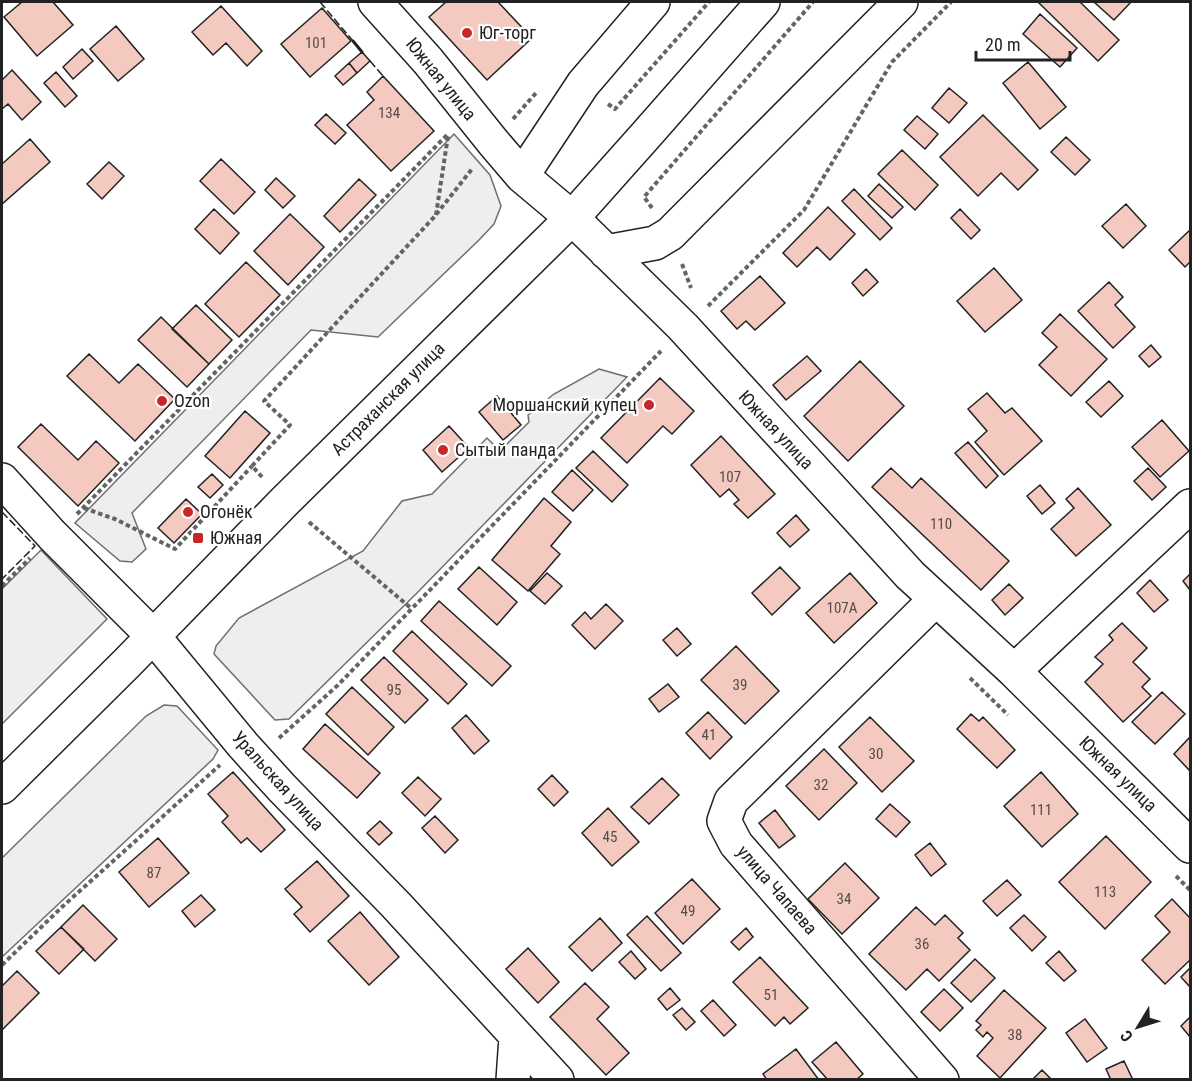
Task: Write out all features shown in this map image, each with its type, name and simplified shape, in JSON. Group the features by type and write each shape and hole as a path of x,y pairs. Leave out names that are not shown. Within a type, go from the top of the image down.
{"street":[{"name":"Южная улица","path":"375,2 428,61 522,176 572,218 683,327 910,575 1014,671 1191,846"},
{"path":"522,176 583,84 653,2"},
{"name":"Астраханская улица","path":"2,787 285,501 572,218 763,2"},
{"path":"606,252 656,243 670,234 901,2"},
{"name":"Уральская улица","path":"2,480 52,535 153,636 282,788 396,905 557,1080"},
{"path":"1014,671 1191,506"},
{"name":"улица Чапаева","path":"936,599 731,801 724,821 736,844 942,1080"},
{"path":"513,1080 516,1037"}],"path":[{"path":"2,965 62,907 250,752 338,685 683,327 804,210 892,62 951,2"},
{"path":"84,508 115,519 175,549 290,425 264,401 435,216 536,92"},
{"path":"2,586 52,535 84,508 448,133 435,216"},
{"path":"252,466 285,501 412,609"}],"shaded area":[{"path":"454,134 490,175 501,206 494,224 479,240 378,337 311,330 132,513 146,549 132,562 120,561 75,523"},
{"path":"599,369 627,377 417,593 289,719 275,720 214,654 216,646 239,618 363,551 402,501 432,494 487,438 500,451 529,422 528,415 554,394"},
{"path":"41,550 107,619 2,724 2,589"},
{"path":"164,705 177,706 218,750 213,759 2,957 2,858 146,716"}],"building":[{"path":"22,2 53,2 73,25 37,56 4,17"},
{"path":"446,2 498,2 532,38 487,80 429,17"},
{"path":"1038,2 1080,2 1119,40 1098,61"},
{"path":"1094,2 1131,2 1114,20"},
{"path":"221,6 262,51 247,66 226,43 213,55 192,32"},
{"path":"322,8 351,41 310,77 281,44"},
{"path":"1040,14 1077,48 1060,67 1023,34"},
{"path":"116,26 144,59 118,81 90,49"},
{"path":"82,49 93,61 73,79 63,67"},
{"path":"362,52 370,61 357,73 349,63"},
{"path":"1028,62 1066,107 1040,129 1003,83"},
{"path":"349,63 357,73 343,85 335,76"},
{"path":"12,70 41,102 22,120 8,104 2,109 2,80"},
{"path":"56,72 77,96 65,107 44,83"},
{"path":"383,76 434,131 391,171 347,125 374,100 367,92"},
{"path":"949,88 967,103 949,123 932,108"},
{"path":"326,114 346,133 335,144 315,125"},
{"path":"983,115 1038,170 1018,190 1001,173 978,196 940,157"},
{"path":"917,116 938,134 925,149 904,130"},
{"path":"1066,137 1090,160 1075,175 1051,152"},
{"path":"30,139 50,162 2,204 2,164"},
{"path":"902,150 938,185 915,210 878,174"},
{"path":"221,159 255,192 234,214 200,181"},
{"path":"109,162 124,176 102,199 87,184"},
{"path":"276,178 295,196 283,208 265,190"},
{"path":"359,179 376,195 340,232 324,216"},
{"path":"879,184 903,207 892,218 868,196"},
{"path":"854,189 892,228 880,240 842,201"},
{"path":"1126,204 1146,226 1123,248 1102,226"},
{"path":"828,207 855,234 830,260 817,247 797,267 783,253"},
{"path":"214,209 239,233 220,254 195,229"},
{"path":"960,209 980,230 971,239 951,218"},
{"path":"290,214 324,247 288,285 254,251"},
{"path":"1190,230 1190,262 1185,267 1169,250"},
{"path":"246,262 280,295 239,337 205,304"},
{"path":"994,268 1022,300 985,332 957,301"},
{"path":"866,269 878,282 863,296 852,283"},
{"path":"760,276 785,303 755,330 746,321 737,329 721,311"},
{"path":"1109,282 1123,297 1115,305 1135,327 1113,348 1078,311"},
{"path":"196,305 232,340 209,364 172,329"},
{"path":"1060,314 1107,359 1071,396 1039,365 1057,347 1042,333"},
{"path":"161,317 209,364 187,387 138,340"},
{"path":"1151,345 1161,357 1149,367 1139,356"},
{"path":"89,354 119,383 138,364 175,399 135,441 67,376"},
{"path":"807,356 821,371 786,400 773,385"},
{"path":"860,361 904,406 848,461 804,416"},
{"path":"660,378 694,411 672,434 663,426 627,463 601,438"},
{"path":"1109,381 1123,396 1101,417 1086,402"},
{"path":"987,393 1005,413 1012,408 1042,441 1004,475 975,442 987,431 968,409"},
{"path":"497,396 521,425 503,440 479,412"},
{"path":"245,411 270,433 230,478 205,456"},
{"path":"1162,420 1189,451 1160,477 1132,447"},
{"path":"41,424 78,460 96,441 119,463 78,506 18,447"},
{"path":"449,426 469,448 442,472 423,450"},
{"path":"721,436 775,494 748,518 734,504 739,500 729,489 720,497 691,465"},
{"path":"968,442 998,476 986,488 955,453"},
{"path":"593,451 628,485 612,502 576,468"},
{"path":"891,468 912,488 921,478 1009,561 981,590 872,487"},
{"path":"1148,468 1166,487 1152,500 1134,481"},
{"path":"572,470 593,490 573,511 552,492"},
{"path":"212,474 223,485 210,498 198,487"},
{"path":"1040,485 1055,503 1042,514 1027,496"},
{"path":"1078,488 1111,525 1076,556 1051,529 1074,508 1066,499"},
{"path":"544,498 571,522 551,546 560,554 528,591 492,560"},
{"path":"186,499 202,514 174,543 158,528"},
{"path":"796,515 809,530 790,547 777,533"},
{"path":"479,567 517,602 497,625 458,589"},
{"path":"780,567 800,588 772,615 752,593"},
{"path":"547,573 562,586 545,604 530,591"},
{"path":"850,573 877,603 834,643 806,613"},
{"path":"1190,574 1190,590 1183,581"},
{"path":"1150,580 1168,600 1154,612 1137,593"},
{"path":"1009,584 1023,598 1005,615 992,600"},
{"path":"439,601 511,666 492,686 421,621"},
{"path":"606,604 623,621 595,649 572,625 585,612 591,619"},
{"path":"1122,623 1147,648 1133,662 1150,679 1142,687 1151,696 1123,722 1085,682 1103,664 1095,657 1113,640 1109,635"},
{"path":"677,628 691,644 677,656 663,640"},
{"path":"412,631 467,684 448,704 393,651"},
{"path":"736,646 779,691 745,724 701,680"},
{"path":"384,657 428,700 405,723 361,680"},
{"path":"668,684 679,697 659,712 649,699"},
{"path":"352,687 394,727 368,755 326,714"},
{"path":"1162,692 1185,714 1155,744 1132,722"},
{"path":"708,712 732,737 710,759 686,733"},
{"path":"971,714 979,721 983,717 1015,750 997,768 957,729"},
{"path":"466,715 489,741 474,754 452,728"},
{"path":"870,717 914,761 882,792 839,747"},
{"path":"325,724 380,773 357,798 303,749"},
{"path":"1190,737 1190,771 1174,754"},
{"path":"824,749 857,783 819,820 786,786"},
{"path":"233,772 285,830 261,852 247,838 241,843 222,822 228,816 208,794"},
{"path":"1041,772 1078,814 1042,847 1004,806"},
{"path":"552,775 568,792 554,806 538,789"},
{"path":"418,777 441,799 425,816 402,793"},
{"path":"662,778 679,795 649,824 631,807"},
{"path":"890,804 910,822 896,837 876,819"},
{"path":"608,808 639,842 612,866 582,833"},
{"path":"775,810 795,836 779,848 759,823"},
{"path":"435,816 458,840 445,853 422,828"},
{"path":"380,821 392,833 379,845 367,833"},
{"path":"1106,836 1151,882 1105,929 1059,882"},
{"path":"158,838 189,873 149,907 119,872"},
{"path":"930,843 946,864 931,876 915,855"},
{"path":"317,861 349,896 310,932 294,914 302,907 285,889"},
{"path":"845,863 879,898 842,934 808,899"},
{"path":"692,879 720,909 683,944 655,913"},
{"path":"1007,880 1021,895 997,916 983,901"},
{"path":"201,895 215,910 195,927 182,911"},
{"path":"1172,899 1190,918 1190,960 1165,984 1142,960 1170,932 1155,916"},
{"path":"83,905 117,939 95,961 61,927"},
{"path":"916,907 935,925 945,915 963,933 958,938 970,950 939,981 927,969 906,990 869,954"},
{"path":"360,912 399,957 369,985 328,941"},
{"path":"1024,915 1046,937 1032,951 1010,928"},
{"path":"647,916 681,953 661,971 627,935"},
{"path":"600,918 622,943 592,971 569,947"},
{"path":"61,927 84,949 59,974 36,951"},
{"path":"746,928 753,937 739,950 731,942"},
{"path":"528,948 559,982 538,1003 506,969"},
{"path":"631,951 646,969 635,979 619,962"},
{"path":"1059,951 1076,971 1064,981 1046,963"},
{"path":"760,957 808,1008 790,1024 784,1017 775,1026 733,982"},
{"path":"975,959 995,978 971,1002 951,983"},
{"path":"1190,968 1190,987 1181,977"},
{"path":"17,971 39,993 2,1030 2,986"},
{"path":"585,983 609,1007 597,1019 629,1053 606,1075 550,1017"},
{"path":"670,988 680,1000 667,1010 658,999"},
{"path":"944,989 963,1008 940,1031 921,1012"},
{"path":"1004,990 1046,1028 1000,1078 977,1056 993,1038 987,1032 983,1037 976,1030 981,1025 976,1021"},
{"path":"713,1000 736,1025 724,1036 701,1011"},
{"path":"682,1008 695,1022 686,1030 673,1015"},
{"path":"1190,1017 1190,1037 1181,1026"},
{"path":"1085,1019 1107,1048 1087,1062 1066,1033"},
{"path":"836,1042 863,1074 856,1080 828,1080 812,1062"},
{"path":"796,1049 819,1080 767,1080 763,1074"},
{"path":"1124,1061 1133,1080 1111,1080 1106,1069"},
{"path":"1042,1070 1052,1080 1032,1080"}],"fence":[{"path":"320,2 353,41"},
{"path":"370,61 383,76"},
{"path":"2,512 35,546 2,579"}],"wall":[{"path":"353,41 362,52"}],"place":[{"name":"Юг-торг","path":"467,33"},
{"name":"Ozon","path":"162,401"},
{"name":"Моршанский купец","path":"649,405"},
{"name":"Сытый панда","path":"443,450"},
{"name":"Огонёк","path":"188,512"},
{"name":"Южная","path":"198,538"}]}
